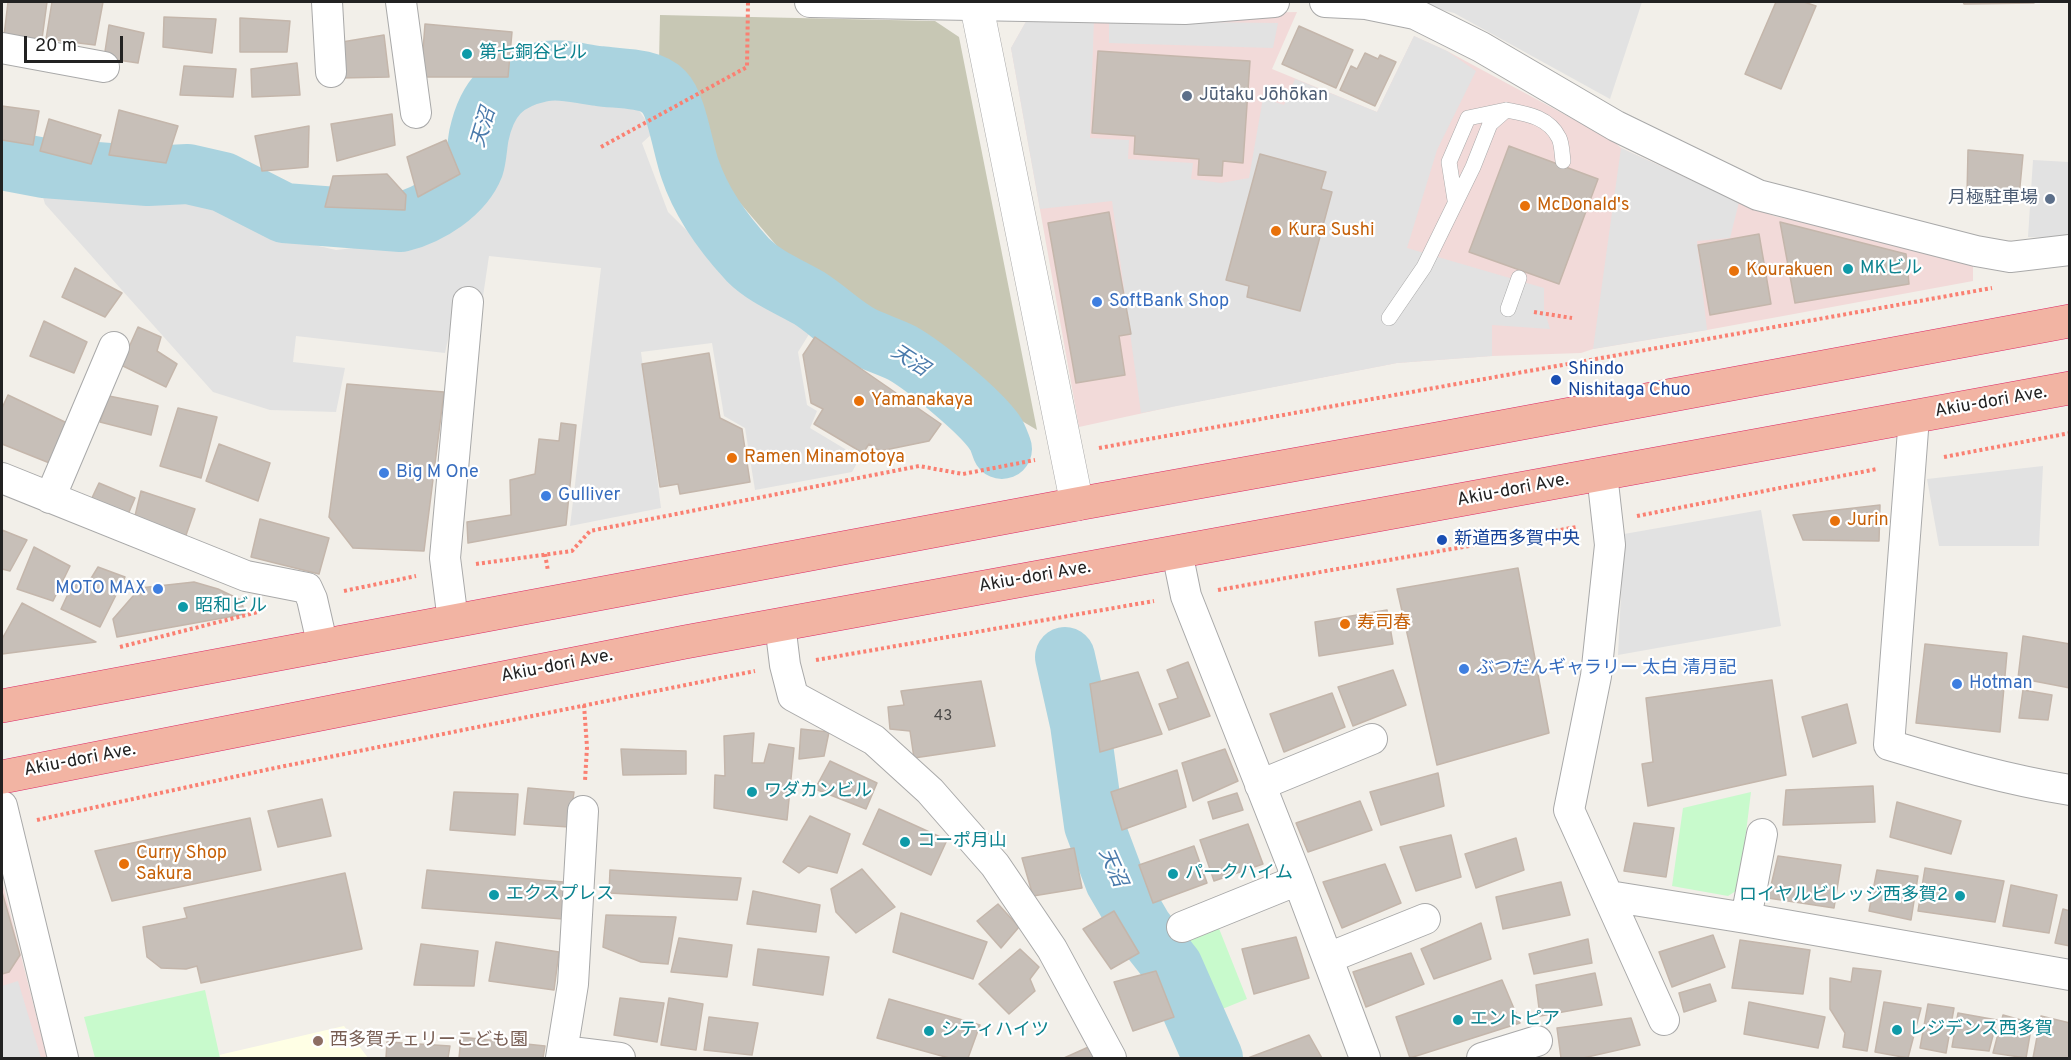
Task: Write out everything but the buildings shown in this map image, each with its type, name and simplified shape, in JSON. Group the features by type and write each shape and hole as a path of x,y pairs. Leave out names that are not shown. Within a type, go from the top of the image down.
{"highway":[{"path":"2,706 1077,504 2070,321"},
{"name":"Akiu-dori Ave.","path":"2,777 780,624 2070,388"}],"street":[{"path":"327,2 331,72"},
{"path":"401,2 416,113"},
{"path":"810,2 1128,4 1185,9 1274,2"},
{"path":"1325,2 1366,4 1415,14 1473,42 1616,126 1758,195 1976,251 2010,257 2070,249"},
{"path":"976,3 1077,504"},
{"path":"2,48 104,67"},
{"path":"453,621 445,558 468,302"},
{"path":"50,498 114,347"},
{"path":"1914,417 1889,745 2032,784 2070,790"},
{"path":"1602,474 1610,545 1596,676 1569,810 1664,1020"},
{"path":"2,478 246,576 307,588 312,598 323,646"},
{"path":"1177,552 1186,596 1298,880 1365,1059"},
{"path":"780,624 785,665 793,696 874,740 930,791 995,865 1052,949 1111,1059"},
{"path":"1260,784 1372,739"},
{"path":"584,812 573,984 562,1055 620,1059"},
{"path":"4,816 63,1059"},
{"path":"1746,918 1762,834"},
{"path":"1182,927 1298,880"},
{"path":"1609,896 2070,975"},
{"path":"1328,958 1425,919"},
{"path":"1482,1059 1537,1041"}],"lane":[{"path":"1389,318 1424,267 1473,167 1490,124 1506,110"},
{"path":"1455,200 1449,162 1468,118 1506,110 1533,115 1550,125 1560,139 1563,161"},
{"path":"1508,309 1519,278"}],"path":[{"path":"602,147 747,67 748,2"},
{"path":"1534,312 1572,318"},
{"path":"4,816 270,769 785,665 1607,521 2070,433"},
{"path":"584,705 587,747 584,812"}],"shaded area":[{"path":"1412,2 1642,2 1610,99 1454,13"},
{"path":"1297,12 1272,69 1377,112 1414,36 1447,51 1612,140 1621,148 1739,202 1774,216 1973,261 1973,281 1581,353 1492,356 1397,363 1079,427 1011,48 1028,18"},
{"path":"660,15 935,21 959,37 1037,430 1017,418 945,358 801,274 716,175 685,83 659,62"},
{"path":"1094,17 1090,138 1129,140 1128,159 1193,163 1191,179 1221,183 1249,178 1263,98 1284,105 1295,79 1377,112 1414,36 1447,51 1476,71 1437,150 1407,248 1544,288 1544,309 1550,329 1492,325 1492,356 1397,363 1141,413 1112,201 1040,209 1011,48 1028,18"},
{"path":"1109,21 1278,23 1273,48 1109,43"},
{"path":"579,89 631,99 654,132 642,143 668,212 759,302 811,331 798,352 807,405 817,411 810,428 860,458 852,472 755,490 745,428 724,416 712,343 641,352 661,508 570,526 601,268 489,256 482,303 457,299 445,353 296,336 293,362 345,368 336,412 270,410 213,392 45,204 41,190 137,199 186,195 275,236 336,250 423,240 482,193 496,150 496,126 513,99"},
{"path":"1621,148 1739,202 1730,238 1697,241 1707,330 1593,349"},
{"name":"月極駐車場","path":"2033,160 2069,162 2069,239 2028,237"},
{"path":"2043,466 2039,546 1939,546 1927,479"},
{"path":"1761,510 1781,626 1618,655 1624,534"},
{"path":"2,881 47,1058 2,1058"},
{"path":"18,981 41,1058 2,1058 2,986"},
{"name":"西多賀チェリーこども園","path":"344,1026 368,1058 220,1058 219,1055"}],"green space":[{"path":"1751,792 1739,889 1728,896 1672,886 1683,808"},
{"path":"1216,921 1247,999 1210,1014 1177,939"},
{"path":"205,990 220,1058 95,1058 84,1017"}],"waterway":[{"name":"天沼","path":"2,160 44,168 148,176 188,174 223,182 284,213 401,222 434,209 462,186 474,166 482,122 492,101 507,86 517,80 528,75 555,70 642,81 658,87 669,98 690,169 700,193 722,228 748,260 769,276 809,298 857,333 902,353 924,368 952,390 988,424 1002,449"},
{"name":"天沼","path":"1065,657 1080,724 1094,825 1115,881 1143,929 1173,967 1213,1058"}],"place":[{"name":"第七銅谷ビル","path":"467,54"},
{"name":"Jūtaku Jōhōkan","path":"1187,96"},
{"name":"月極駐車場","path":"2050,199"},
{"name":"McDonald's","path":"1525,206"},
{"name":"Kura Sushi","path":"1276,231"},
{"name":"MKビル","path":"1848,269"},
{"name":"Kourakuen","path":"1734,271"},
{"name":"SoftBank Shop","path":"1097,302"},
{"name":"Shindo Nishitaga Chuo","path":"1556,380"},
{"name":"Yamanakaya","path":"859,401"},
{"name":"Ramen Minamotoya","path":"732,458"},
{"name":"Big M One","path":"384,473"},
{"name":"Gulliver","path":"546,496"},
{"name":"Jurin","path":"1835,521"},
{"name":"新道西多賀中央","path":"1442,540"},
{"name":"MOTO MAX","path":"158,589"},
{"name":"昭和ビル","path":"183,607"},
{"name":"寿司春","path":"1345,624"},
{"name":"ぶつだんギャラリー 太白 清月記","path":"1464,669"},
{"name":"Hotman","path":"1957,684"},
{"name":"ワダカンビル","path":"752,792"},
{"name":"コーポ月山","path":"905,842"},
{"name":"Curry Shop Sakura","path":"124,864"},
{"name":"パークハイム","path":"1173,874"},
{"name":"エクスプレス","path":"494,895"},
{"name":"ロイヤルビレッジ西多賀2","path":"1960,896"},
{"name":"エントピア","path":"1458,1020"},
{"name":"レジデンス西多賀","path":"1897,1030"},
{"name":"シティハイツ","path":"929,1031"},
{"name":"西多賀チェリーこども園","path":"318,1041"}]}
